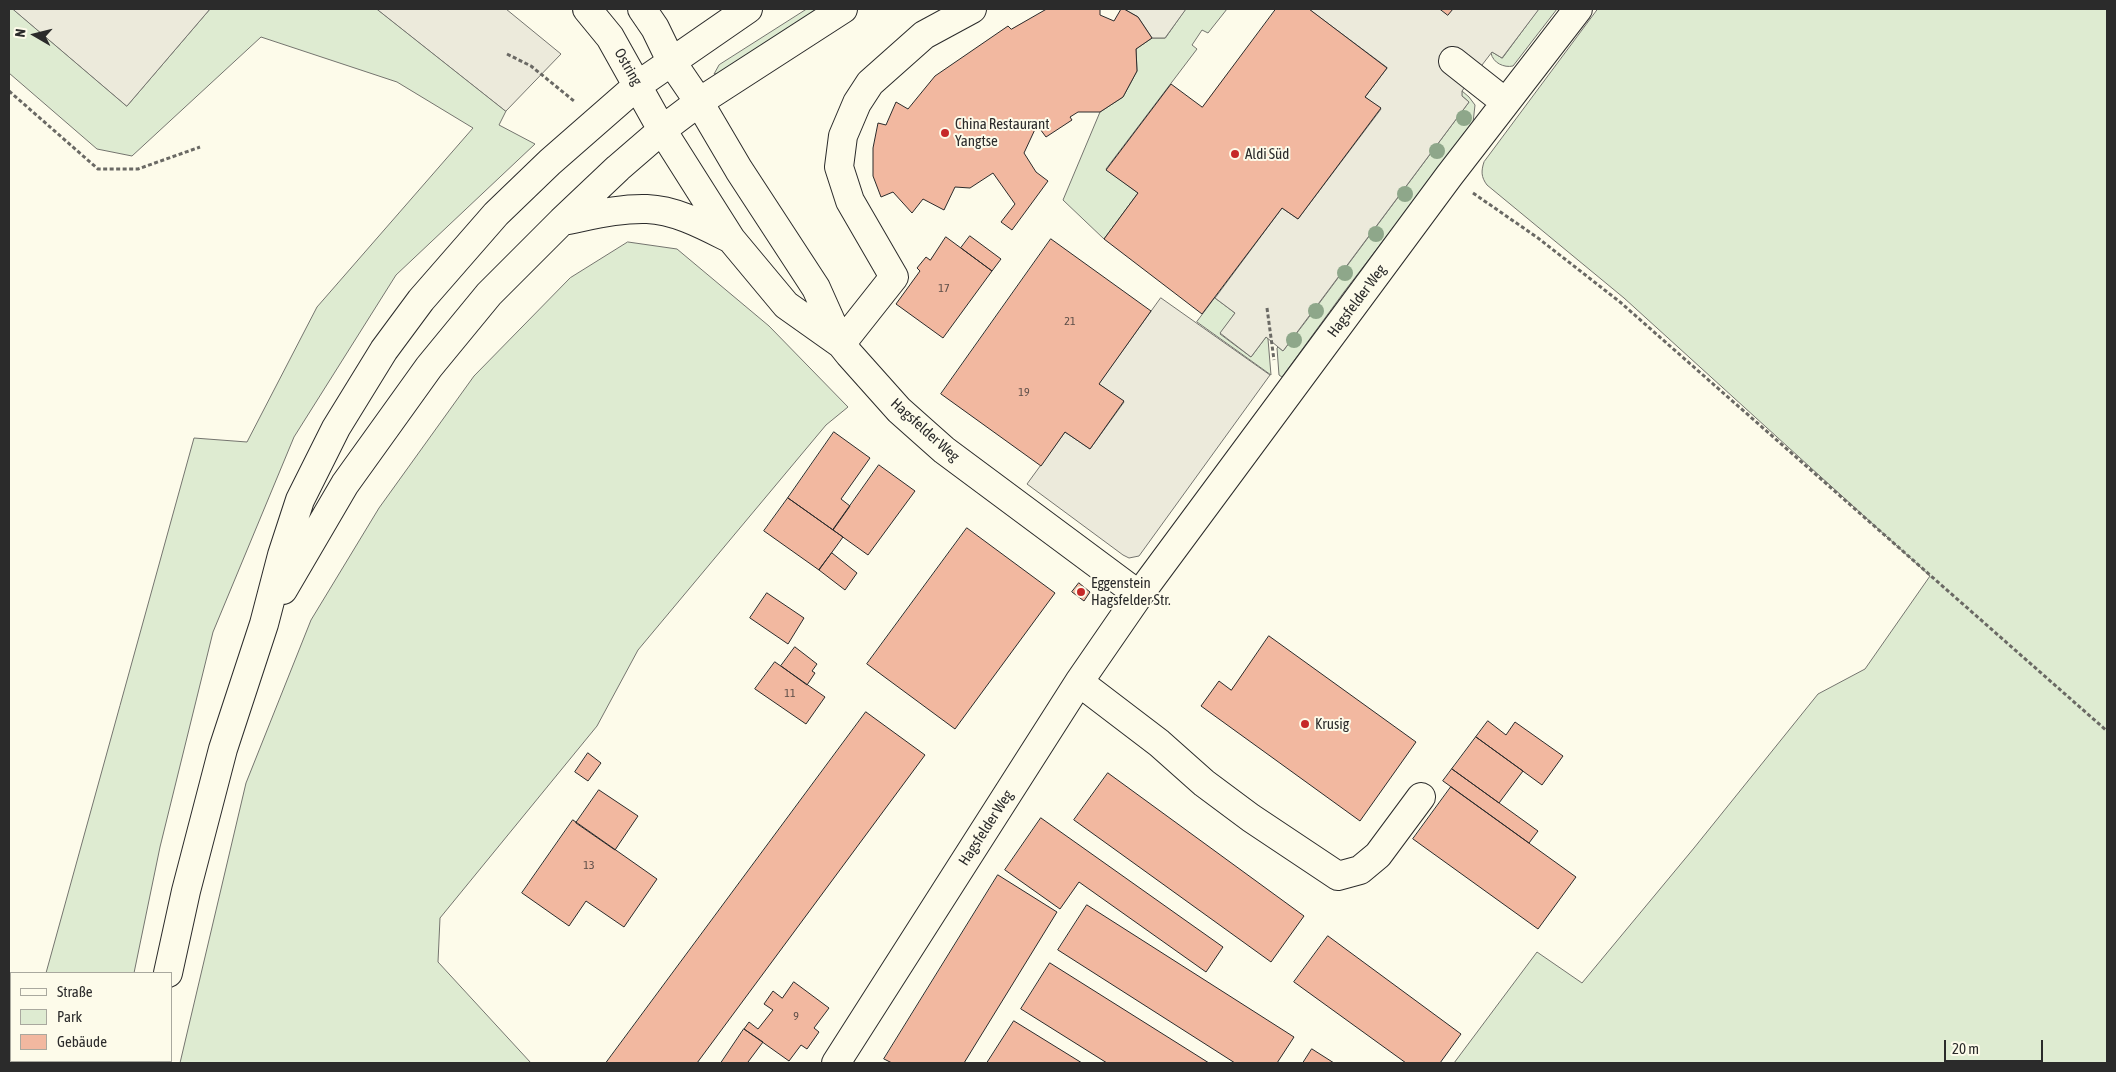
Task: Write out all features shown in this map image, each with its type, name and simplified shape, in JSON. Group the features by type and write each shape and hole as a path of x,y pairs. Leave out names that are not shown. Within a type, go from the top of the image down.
{"street":[{"name":"Ostring","path":"587,9 610,37 662,130"},
{"path":"642,9 655,28 671,61 699,102"},
{"path":"168,972 186,891 223,748 264,624 282,555 300,500 336,428 384,350 421,300 496,214 550,162 638,85 748,9"},
{"path":"264,624 346,484 429,368 489,294 562,221 618,168 662,130 699,102 843,9"},
{"path":"841,344 894,277 850,201 839,167 843,136 857,103 870,83 924,35 972,9"},
{"name":"Hagsfelder Weg","path":"836,1063 1079,682 1139,595 1449,176 1578,9"},
{"path":"1453,61 1505,102"},
{"name":"Hagsfelder Weg","path":"699,102 739,170 816,288 841,344 868,377 899,410 944,450 1139,595"},
{"name":"Hagsfelder Weg","path":"662,130 731,239 786,305 841,344"},
{"path":"562,221 624,210 648,209 676,215 731,239"},
{"path":"1079,682 1159,743 1204,782 1251,818 1338,876 1360,870 1378,855 1421,797"}],"path":[{"path":"9,91 98,169 138,169 200,147"},
{"path":"1449,176 1517,223 1620,302 2107,731"},
{"path":"1267,308 1280,403"}],"green space":[{"path":"9,9 13,9 127,106 210,9 377,9 506,111 499,125 535,144 396,275 294,437 213,632 160,847 134,972 46,972 194,438 247,442 317,307 473,128 397,82 261,37 132,156 97,149 9,73"},
{"path":"807,9 822,9 721,73 714,74 719,65"},
{"path":"1186,9 1227,9 1208,33 1202,30 1192,45 1197,49 1106,169 1138,193 1104,239 1063,200 1100,112 1123,97 1137,71 1136,49 1152,38 1165,38"},
{"path":"1539,9 1557,9 1513,66 1496,62 1491,53 1502,58"},
{"path":"1598,9 2107,9 2107,1063 1454,1063 1537,952 1582,983 1818,694 1865,669 1930,576 1624,298 1485,182 1482,174 1484,162"},
{"path":"1462,91 1475,105 1473,123 1344,292 1282,377 1279,375 1277,348 1283,351 1469,102 1462,96"},
{"path":"628,242 677,249 769,326 848,407 826,425 638,650 597,726 440,918 438,962 531,1063 180,1063 246,783 311,620 379,508 474,376 570,278"},
{"path":"1215,298 1235,313 1220,334 1251,357 1266,337 1268,339 1271,375 1197,322"},
{"path":"22,1062 115,1062 115,1063"}],"shaded area":[{"path":"13,9 210,9 127,106"},
{"path":"377,9 506,9 561,54 506,111"},
{"path":"1124,9 1186,9 1165,38 1152,38 1138,17"},
{"path":"1309,9 1539,9 1502,58 1492,52 1462,91 1462,96 1469,102 1283,351 1266,337 1251,357 1220,333 1235,313 1215,298 1282,208 1298,219 1381,109 1365,97 1387,68"},
{"path":"1161,298 1270,375 1139,556 1129,558 1027,484 1065,432 1090,449 1124,402 1099,384"}],"building":[{"path":"1047,9 1100,9 1100,15 1114,21 1121,9 1124,9 1138,17 1152,38 1136,49 1137,71 1123,97 1100,112 1078,112 1070,117 1072,120 1046,137 1037,125 1024,153 1036,172 1048,181 1012,230 1001,222 1015,204 993,173 970,188 955,187 944,210 923,199 912,213 893,192 881,197 873,176 873,148 878,123 886,125 896,102 908,109 935,76 1008,26 1011,29"},
{"path":"1276,9 1309,9 1387,68 1365,97 1381,108 1298,219 1282,208 1202,314 1104,239 1138,193 1106,170 1171,84 1202,107"},
{"path":"1440,9 1453,9 1448,15"},
{"path":"970,236 1001,259 992,271 961,248"},
{"path":"946,237 992,271 943,338 896,304 920,271 917,268 926,257 930,260"},
{"path":"1051,239 1151,311 1099,384 1124,401 1090,449 1065,432 1041,466 941,394"},
{"path":"834,432 870,458 841,499 850,506 833,530 788,498"},
{"path":"879,465 915,491 868,555 833,530"},
{"path":"788,498 843,537 819,570 764,531"},
{"path":"967,528 1055,593 955,729 867,664"},
{"path":"832,553 857,573 845,590 819,570"},
{"name":"Eggenstein Hagsfelder Str.","path":"1079,583 1090,592 1084,601 1072,592"},
{"path":"767,593 804,618 788,644 750,618"},
{"path":"1269,636 1416,742 1360,821 1201,706 1219,681 1231,690"},
{"path":"795,647 817,664 812,671 815,673 807,685 781,666"},
{"path":"775,662 825,697 806,724 755,689"},
{"path":"866,712 925,755 697,1063 606,1063"},
{"path":"1488,721 1506,735 1515,722 1563,756 1542,785 1476,737"},
{"path":"1476,737 1523,771 1499,803 1452,769"},
{"path":"588,753 601,763 588,781 575,772"},
{"path":"1452,769 1538,831 1529,843 1443,781"},
{"path":"1108,773 1304,916 1271,962 1074,820"},
{"path":"1451,787 1576,877 1538,929 1413,839"},
{"path":"599,790 638,816 615,850 576,823"},
{"path":"1041,818 1223,947 1206,972 1079,882 1060,909 1005,870"},
{"path":"573,820 657,879 624,927 586,901 569,926 522,893"},
{"path":"998,875 1057,912 964,1063 892,1063 884,1059"},
{"path":"1087,905 1294,1037 1277,1063 1235,1063 1058,950"},
{"path":"1328,936 1461,1034 1440,1063 1406,1063 1294,982"},
{"path":"1050,963 1209,1063 1107,1063 1021,1009"},
{"path":"794,982 829,1008 814,1028 819,1032 807,1049 801,1045 789,1061 744,1029 749,1022 758,1029 773,1010 764,1004 773,991 782,998"},
{"path":"1014,1021 1082,1063 987,1063"},
{"path":"744,1029 763,1042 749,1063 721,1063"},
{"path":"1312,1049 1334,1063 1303,1063"}],"place":[{"name":"China Restaurant Yangtse","path":"945,133"},
{"name":"Aldi Süd","path":"1235,154"},
{"name":"Eggenstein Hagsfelder Str.","path":"1081,592"},
{"name":"Krusig","path":"1305,724"}]}
